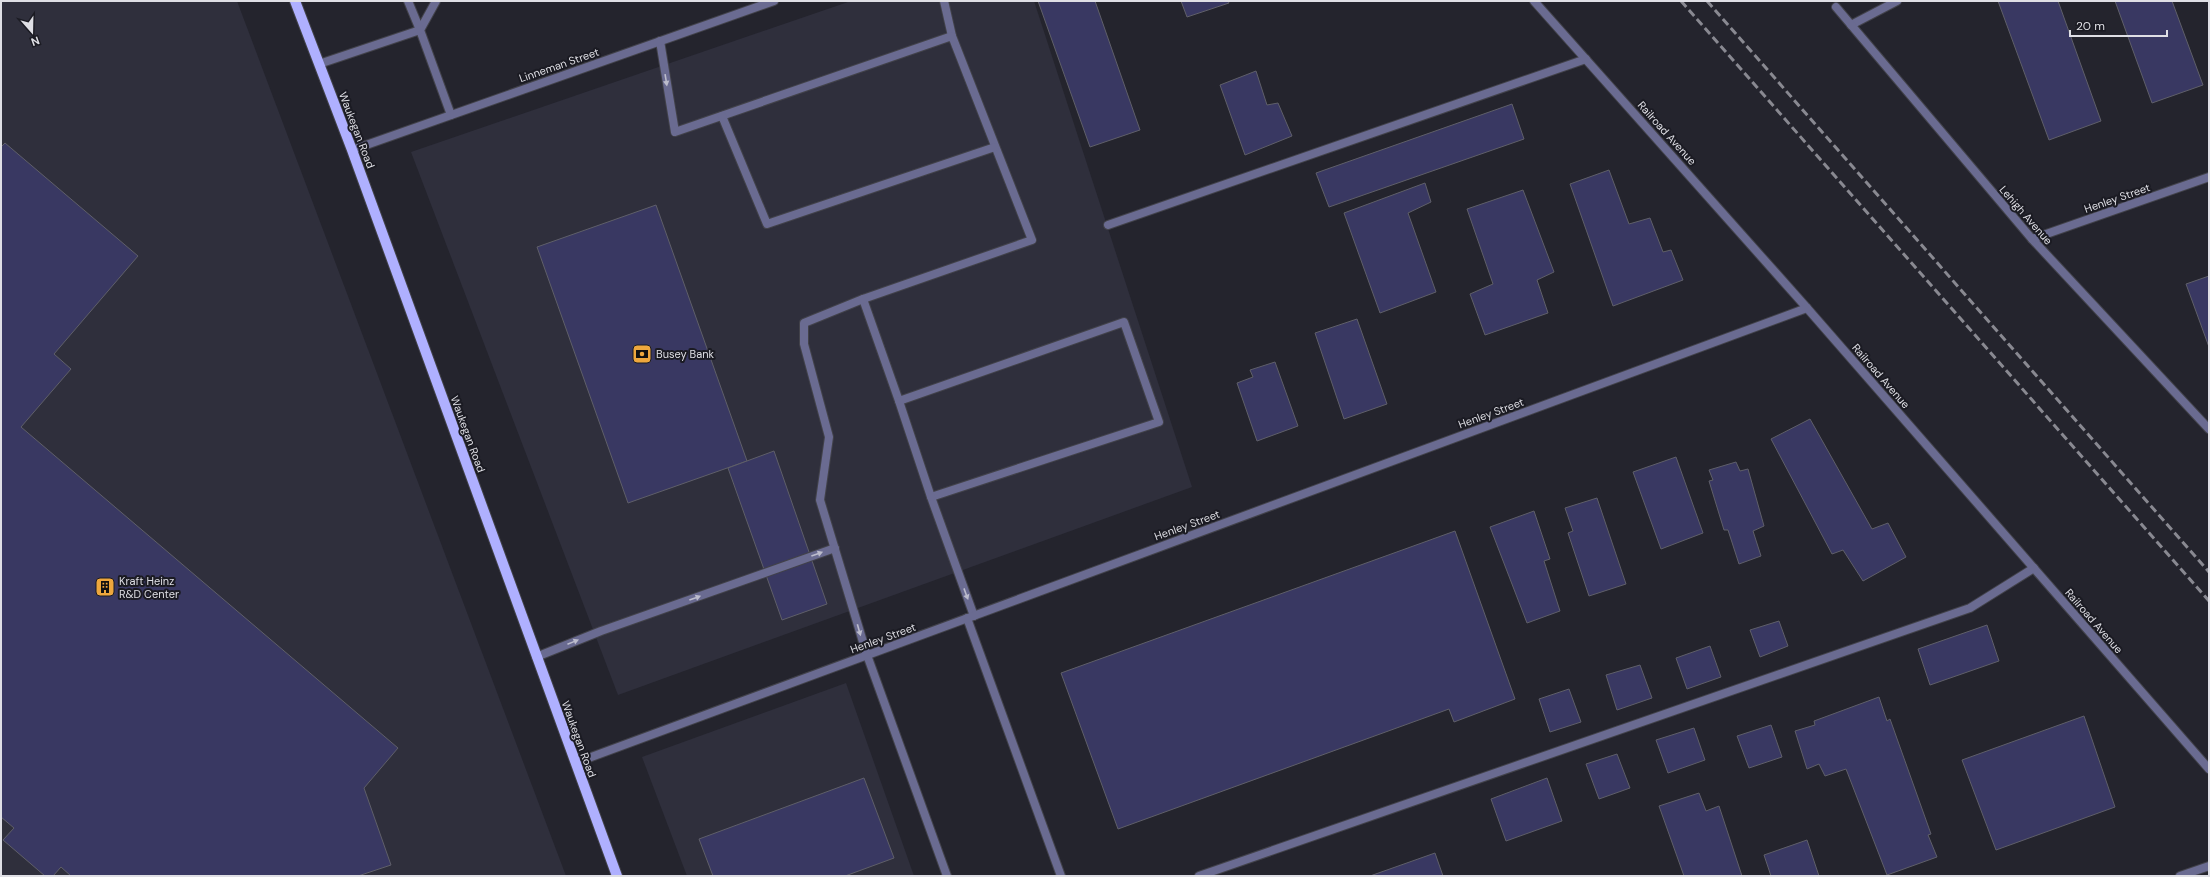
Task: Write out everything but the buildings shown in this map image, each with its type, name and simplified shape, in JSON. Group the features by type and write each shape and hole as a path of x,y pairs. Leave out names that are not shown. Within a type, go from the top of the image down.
{"main road":[{"name":"Waukegan Road","path":"295,1 352,150 617,876"}],"street":[{"path":"408,1 451,115"},
{"path":"319,64 420,30 436,1"},
{"name":"Linneman Street","path":"352,150 774,1"},
{"path":"944,1 952,36 1032,240 863,299 804,323 804,344 829,437 820,500 866,655 947,876"},
{"name":"Railroad Avenue","path":"1534,1 1807,308 2209,769"},
{"path":"1851,25 1898,1"},
{"name":"Lehigh Avenue","path":"1836,7 2032,239 2209,429"},
{"path":"660,41 675,132 952,36"},
{"path":"1108,225 1586,59"},
{"path":"722,116 767,224 996,147"},
{"name":"Henley Street","path":"2032,239 2209,177"},
{"path":"863,299 900,401 931,497 958,572 970,617 1060,876"},
{"name":"Henley Street","path":"575,763 1807,308"},
{"path":"900,401 1124,322 1159,422 931,497"},
{"path":"536,657 601,631 835,548"},
{"path":"1199,876 1970,608 2034,568"},
{"path":"2180,876 2209,866"}],"shaded area":[{"name":"Kraft Heinz R&D Center","path":"1,1 237,1 566,876 1,876"},
{"path":"851,1 1034,1 1192,487 618,695 411,152"},
{"path":"846,683 914,876 687,876 642,757"}],"railway":[{"path":"1681,1 2209,601"},
{"path":"1707,1 2209,572"}],"place":[{"name":"Busey Bank","path":"642,354"},
{"name":"Kraft Heinz R&D Center","path":"105,587"}]}
